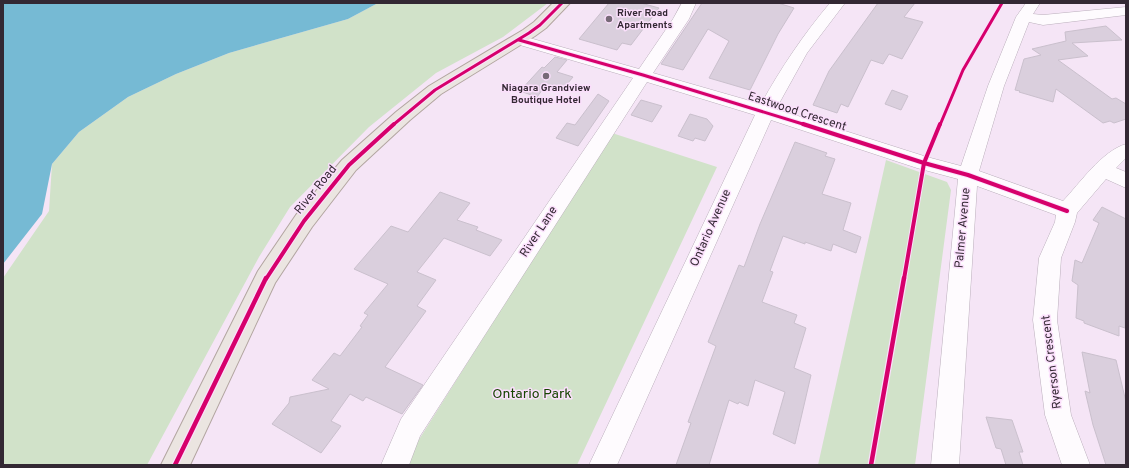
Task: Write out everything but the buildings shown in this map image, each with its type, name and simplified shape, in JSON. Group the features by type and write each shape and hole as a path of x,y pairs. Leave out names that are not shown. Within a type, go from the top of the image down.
{"main road":[{"name":"River Road","path":"175,465 266,278 304,221 349,165 403,116 435,90 540,25 562,3"}],"street":[{"name":"River Lane","path":"396,465 410,428 681,19 689,3"},
{"name":"Ontario Avenue","path":"603,465 738,169 766,112 797,58 826,16 838,3"},
{"path":"1029,10 1043,20 1126,11"},
{"name":"Palmer Avenue","path":"945,465 968,175 996,86 1029,10"},
{"name":"Eastwood Crescent","path":"518,40 643,75 766,112 924,163 968,175 1066,211"},
{"path":"1066,211 1103,169 1118,154 1126,150"},
{"path":"1103,169 1126,181"},
{"name":"Ryerson Crescent","path":"1066,211 1065,222 1050,258 1045,320 1058,415 1076,465"}],"green space":[{"path":"378,3 548,3 503,37 436,73 369,127 290,207 259,257 147,465 3,465 3,278 49,211 52,164 79,132 128,97 176,74 229,53 348,19"},
{"name":"Ontario Park","path":"612,133 717,167 577,465 407,465 413,449"},
{"path":"886,160 947,182 951,190 915,465 818,465"}],"water":[{"path":"3,3 378,3 348,19 229,53 176,74 128,97 79,132 52,164 42,214 3,264"}],"cycle path":[{"path":"175,465 266,278 304,221 349,165 403,116 435,90 529,33 540,25 562,3"},
{"path":"871,465 924,163 963,70 1002,3"},
{"path":"519,40 643,75 766,112 924,163 968,175 1067,211"}],"place":[{"name":"River Road Apartments","path":"609,19"},
{"name":"Niagara Grandview Boutique Hotel","path":"546,76"}]}
